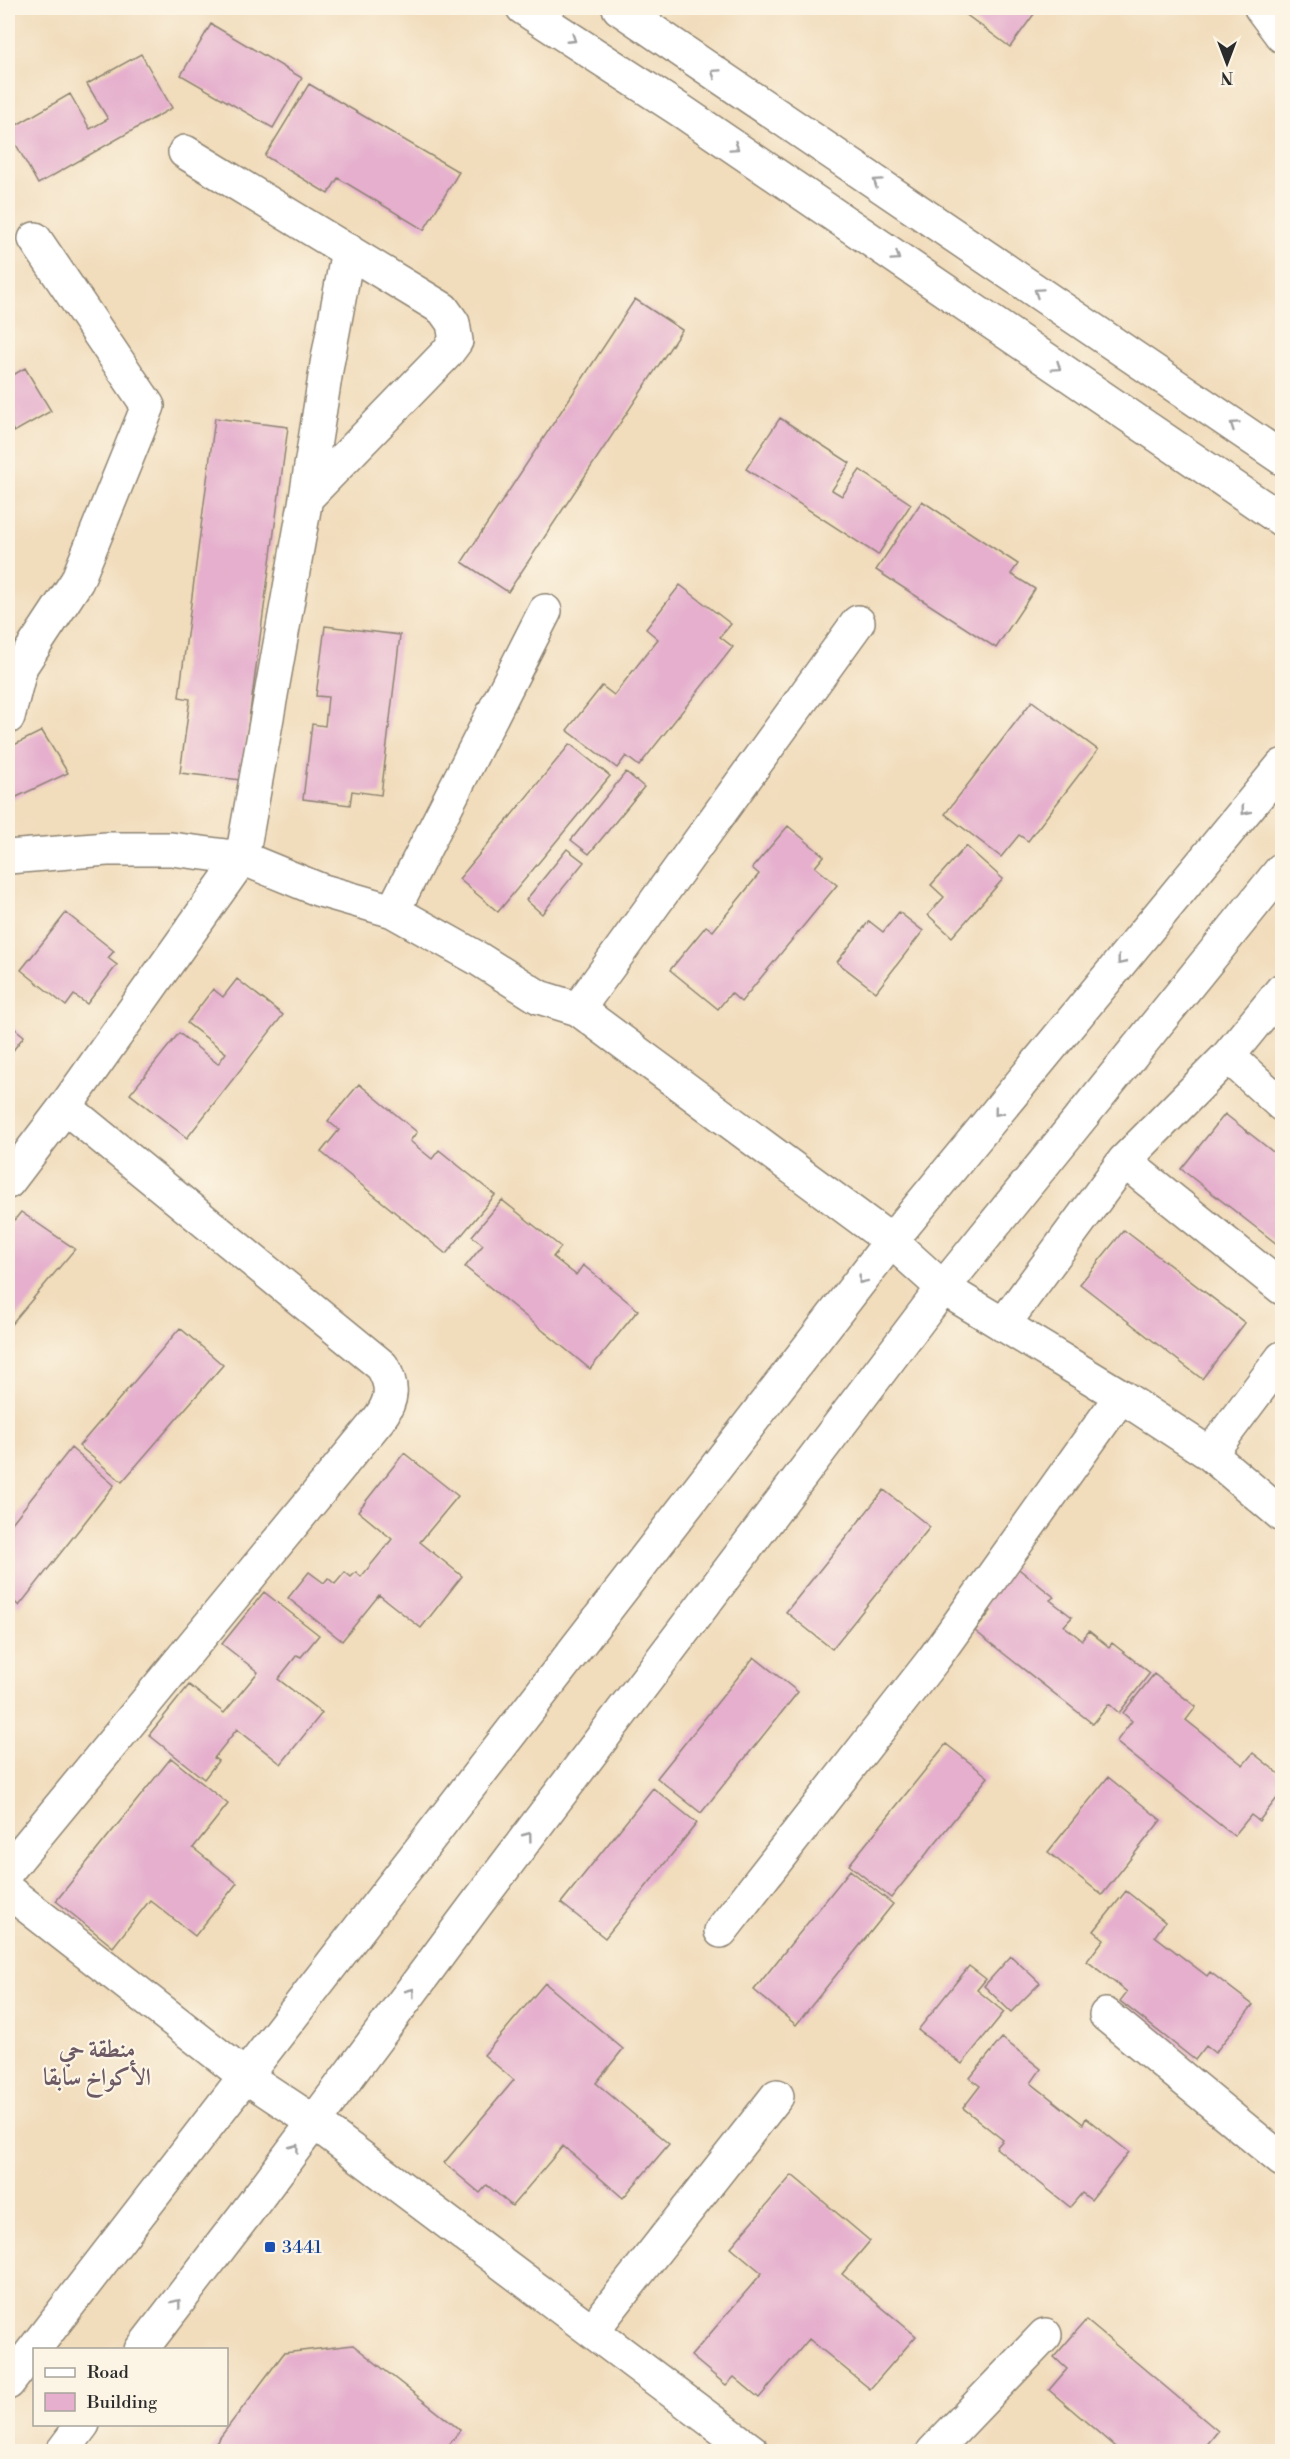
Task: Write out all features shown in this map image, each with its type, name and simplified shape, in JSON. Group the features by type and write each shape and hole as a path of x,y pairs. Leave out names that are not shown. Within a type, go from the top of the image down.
{"street":[{"path":"523,8 683,111 1282,520"},
{"path":"1261,8 1282,36"},
{"path":"632,11 1282,458"},
{"path":"185,152 443,309 453,323 456,340 447,353 306,498"},
{"path":"8,717 21,666 77,581 148,406 35,239"},
{"path":"8,1182 65,1107 242,858 348,250"},
{"path":"393,911 545,611"},
{"path":"578,1009 858,622"},
{"path":"35,2348 891,1241 1282,766"},
{"path":"8,857 107,849 171,849 242,858 320,890 393,911 477,958 538,997 578,1009 891,1241 943,1288 1121,1396 1210,1454 1282,1515"},
{"path":"142,2348 943,1288 1282,869"},
{"path":"1003,1325 1124,1161 1228,1056 1282,990"},
{"path":"1228,1056 1282,1105"},
{"path":"8,1870 379,1419 387,1408 392,1394 390,1379 382,1366 65,1107"},
{"path":"1124,1161 1282,1288"},
{"path":"1210,1454 1282,1358"},
{"path":"721,1931 933,1660 1121,1396"},
{"path":"8,1891 245,2076 314,2122 753,2451"},
{"path":"1106,2015 1282,2160"},
{"path":"592,2331 777,2096"},
{"path":"933,2451 1046,2335"},
{"path":"8,2383 33,2351"},
{"path":"62,2451 81,2426"}],"building":[{"path":"957,8 1034,8 1037,10 1010,47"},
{"path":"211,24 302,78 273,128 181,75"},
{"path":"141,54 172,108 38,184 8,130 70,94 90,129 108,119 87,84"},
{"path":"309,84 459,172 424,230 338,178 328,194 265,156"},
{"path":"635,299 682,330 508,592 462,562"},
{"path":"25,368 51,411 14,432 8,422 8,378"},
{"path":"215,418 288,427 241,780 180,773 190,699 179,697"},
{"path":"780,418 850,463 832,490 842,496 860,470 911,504 878,555 746,469"},
{"path":"922,501 1018,564 1011,574 1035,589 996,648 876,570"},
{"path":"680,585 731,624 720,637 733,647 639,766 626,756 617,768 567,730 602,686 614,695 658,639 646,629"},
{"path":"325,626 400,635 381,795 352,791 350,805 303,799 312,724 325,726 328,697 316,696"},
{"path":"1032,701 1098,750 1028,841 1019,835 1001,857 945,814"},
{"path":"42,731 68,773 8,801 8,748"},
{"path":"570,744 610,776 498,912 459,879"},
{"path":"626,772 644,787 589,854 571,840"},
{"path":"788,826 824,856 815,867 837,885 741,1002 731,993 718,1009 670,970 706,926 713,931 759,874 752,868"},
{"path":"966,846 1003,879 952,937 928,915 944,897 931,885"},
{"path":"567,849 584,862 542,914 526,900"},
{"path":"899,912 923,931 876,992 837,962 869,921 883,932"},
{"path":"66,913 114,951 108,958 117,965 87,1004 74,995 66,1006 21,970"},
{"path":"237,979 283,1015 187,1138 130,1094 179,1033 218,1064 226,1053 187,1023 213,989 223,997"},
{"path":"8,1023 24,1036 8,1057"},
{"path":"359,1084 417,1132 410,1141 432,1159 439,1150 495,1195 446,1254 321,1152 339,1130 328,1121"},
{"path":"1225,1114 1282,1159 1282,1248 1181,1169"},
{"path":"502,1200 561,1247 553,1257 576,1275 583,1265 638,1310 590,1369 465,1267 483,1245 472,1236"},
{"path":"21,1212 75,1249 8,1328 8,1228"},
{"path":"1124,1230 1245,1323 1202,1379 1080,1284"},
{"path":"180,1328 223,1365 122,1482 79,1446"},
{"path":"71,1448 114,1485 19,1606 8,1596 8,1528"},
{"path":"404,1453 458,1496 420,1542 462,1576 421,1628 379,1595 342,1641 288,1598 309,1572 324,1583 328,1578 335,1584 345,1572 351,1577 356,1572 361,1577 392,1539 358,1511"},
{"path":"884,1490 930,1527 832,1649 786,1612"},
{"path":"1015,1566 1054,1597 1050,1600 1072,1617 1064,1626 1082,1640 1089,1631 1109,1647 1112,1643 1150,1673 1119,1713 1109,1704 1093,1724 975,1631 991,1611 984,1605"},
{"path":"264,1592 319,1635 301,1657 297,1655 278,1679 322,1713 281,1764 237,1729 214,1758 218,1761 204,1779 149,1735 189,1685 224,1713 258,1672 222,1644"},
{"path":"754,1657 798,1692 701,1813 657,1778"},
{"path":"1154,1674 1196,1707 1186,1720 1243,1765 1253,1753 1282,1776 1282,1792 1259,1821 1251,1815 1234,1836 1116,1742 1132,1721 1123,1713"},
{"path":"946,1744 988,1777 891,1898 849,1865"},
{"path":"171,1758 228,1804 193,1848 237,1883 195,1936 150,1900 113,1947 56,1901"},
{"path":"1108,1777 1161,1820 1102,1895 1048,1852"},
{"path":"653,1788 697,1823 605,1938 561,1903"},
{"path":"850,1870 893,1904 796,2025 754,1990"},
{"path":"1126,1891 1165,1922 1155,1936 1207,1976 1210,1972 1253,2005 1215,2053 1206,2046 1195,2060 1120,2001 1127,1992 1087,1961 1104,1939 1094,1931"},
{"path":"1011,1956 1040,1983 1011,2012 984,1986"},
{"path":"969,1966 986,1979 977,1990 1004,2012 962,2064 918,2030"},
{"path":"545,1983 623,2049 596,2083 669,2144 623,2198 563,2146 512,2206 487,2185 480,2193 444,2163 514,2080 484,2055"},
{"path":"1002,2038 1041,2069 1031,2083 1083,2124 1086,2118 1129,2152 1091,2200 1082,2193 1070,2207 996,2148 1003,2140 963,2108 980,2086 970,2078"},
{"path":"792,2175 870,2241 842,2274 916,2336 870,2389 809,2339 759,2398 734,2377 726,2385 691,2356 762,2273 731,2247"},
{"path":"1086,2320 1218,2431 1201,2452 1121,2452 1049,2390 1067,2369 1054,2357"},
{"path":"353,2345 460,2430 444,2452 209,2452 284,2353"},
{"path":"1215,2444 1224,2452 1208,2452"}],"place":[{"name":"3441","path":"270,2247"}],"district":[{"name":"منطقة حي الأكواخ سابقا","path":"97,2064"}]}
